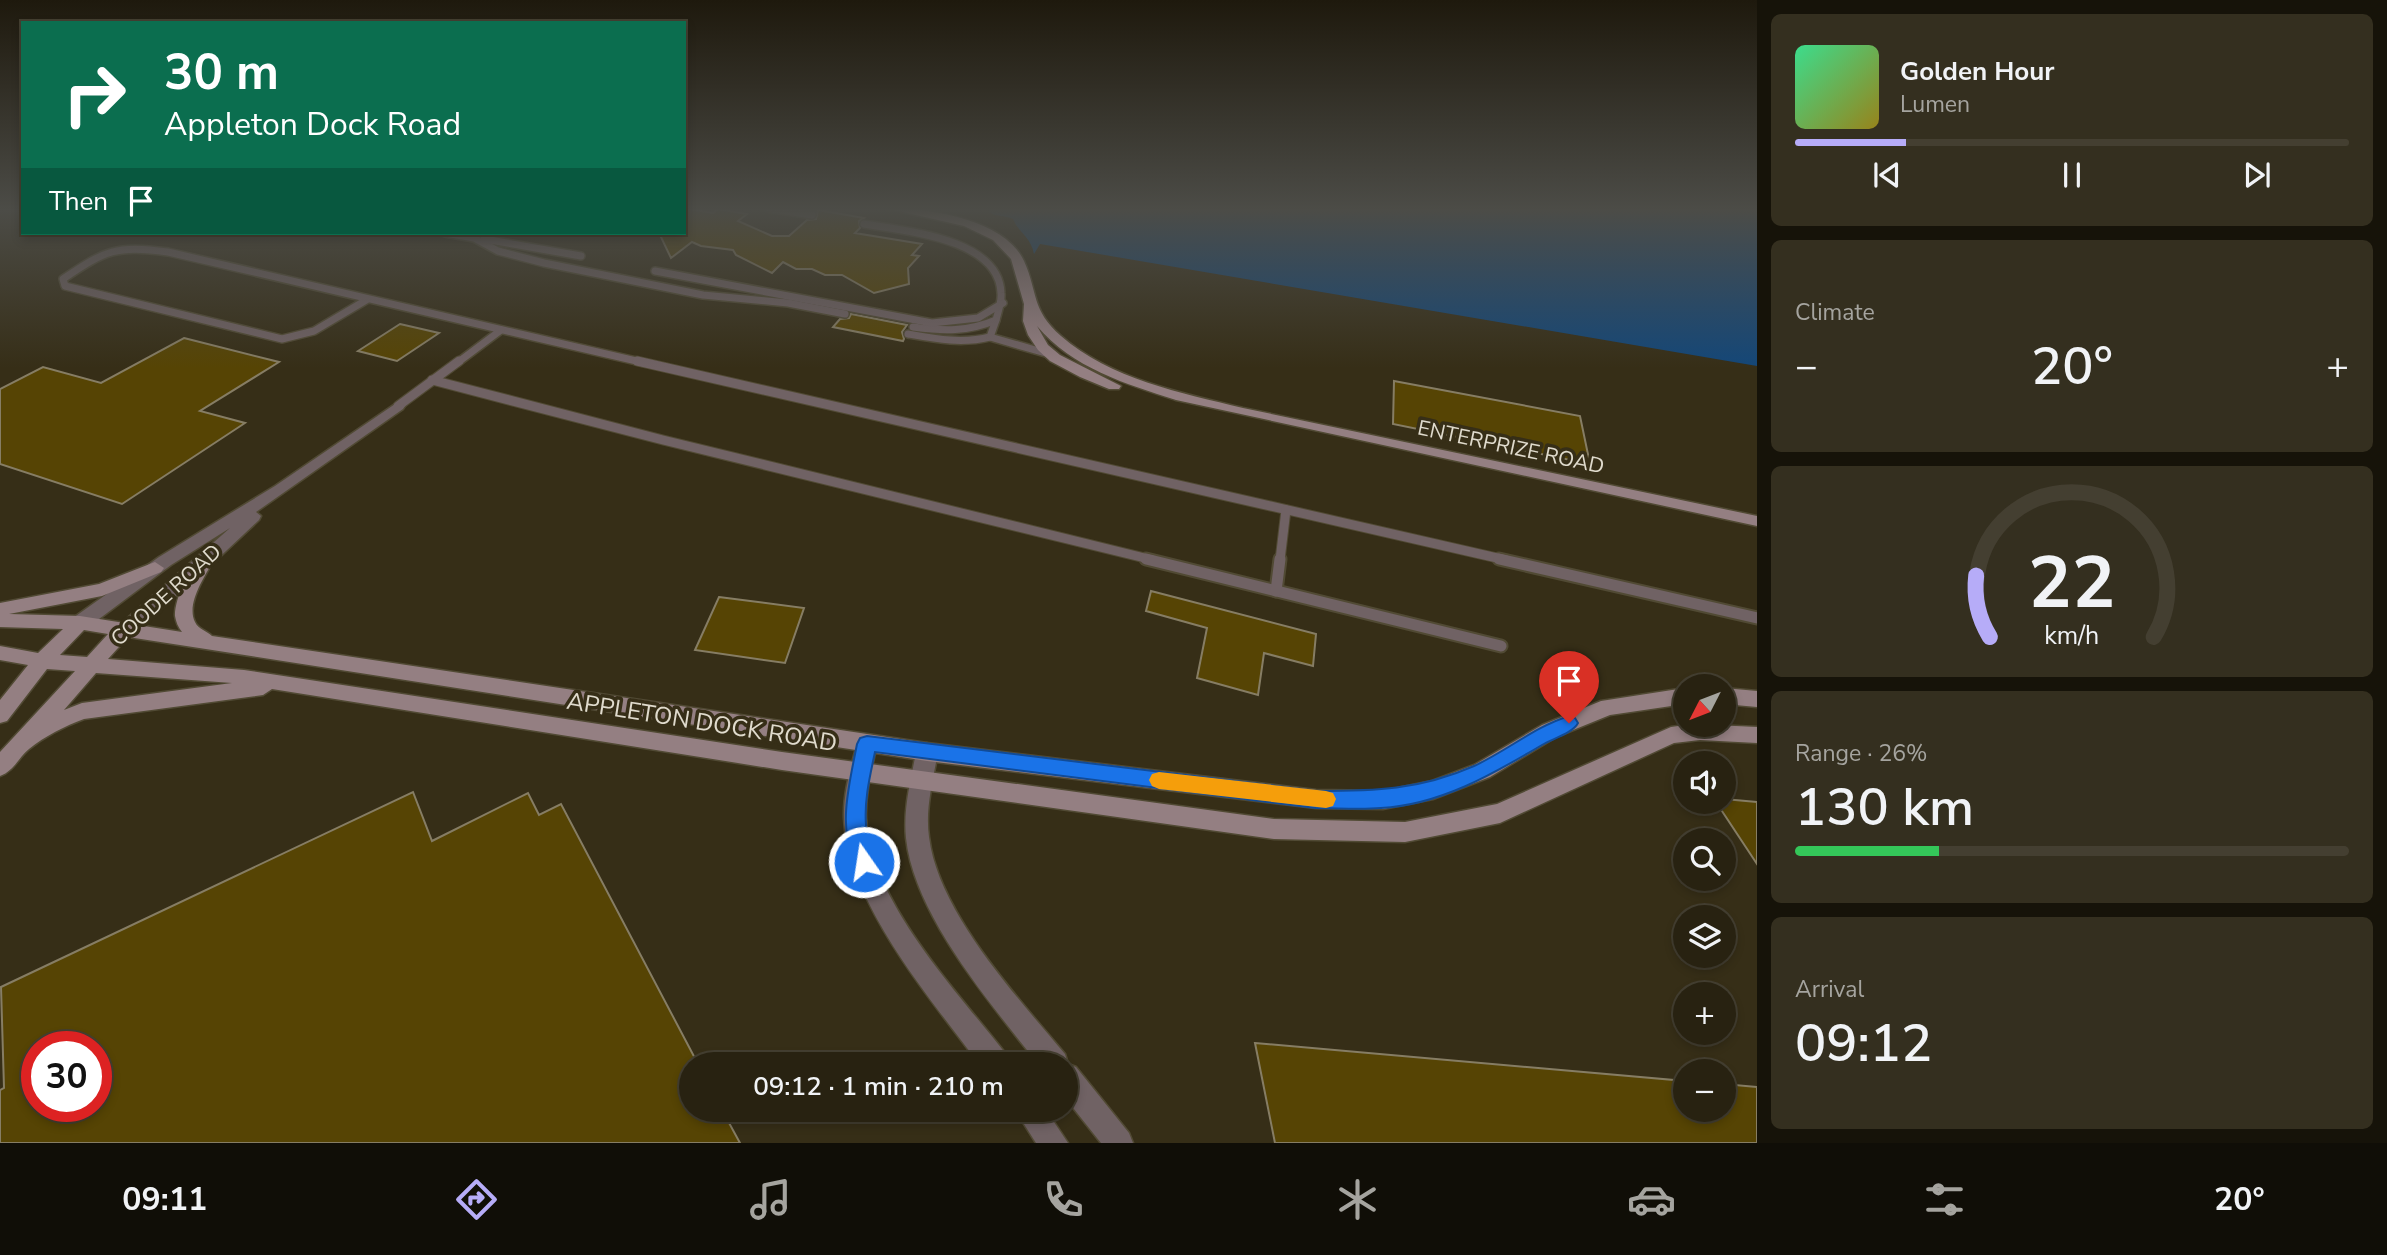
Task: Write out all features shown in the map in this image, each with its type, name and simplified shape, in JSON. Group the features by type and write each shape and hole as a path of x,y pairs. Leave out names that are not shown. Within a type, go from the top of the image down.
{"street":[{"name":"ENTERPRIZE ROAD","path":"1017,261 1030,304 1060,341 1087,362 1143,384 1256,414 1757,521"},
{"name":"ENTERPRIZE ROAD","path":"1030,304 1027,318 1032,334 1049,354 1076,372 1120,388 1175,401 1256,414"},
{"name":"COODE ROAD","path":"0,715 42,661 80,623 155,568 281,489 398,406"},
{"name":"COODE ROAD","path":"0,767 123,630 203,563 281,489"},
{"path":"203,563 183,609 184,623 193,635 208,641"},
{"path":"0,609 102,590 155,568"},
{"name":"APPLETON DOCK ROAD","path":"0,620 80,623 867,744 1316,799 1383,800 1433,790 1482,771 1549,731 1608,707 1673,698"},
{"name":"APPLETON DOCK ROAD","path":"0,653 92,666 244,677 861,772 1274,829 1405,832 1448,825 1500,813 1671,736 1700,732 1757,735"},
{"path":"24,742 54,722 82,711 246,688 298,686"},
{"path":"1736,697 1757,699"},
{"path":"867,744 855,801 855,827 864,862 884,908 987,1052"},
{"path":"927,752 917,814 918,847 932,885 956,932 1046,1052"},
{"path":"1078,1092 1119,1143"},
{"path":"1038,1122 1054,1143"}],"lane":[{"path":"89,261 63,279 65,286 282,339 314,331 368,299"},
{"path":"202,261 1757,618"},
{"path":"538,261 702,295 842,316"},
{"path":"986,261 1000,278 1003,303 990,337"},
{"path":"652,274 781,294 932,323 964,323 989,316 1003,303"},
{"path":"996,320 973,331 910,330 946,341 975,342 990,337 1049,354"},
{"path":"398,406 501,330"},
{"path":"432,380 1501,646"},
{"path":"1276,591 1286,510"}],"water":[{"path":"1142,261 1757,261 1757,366"}],"building":[{"path":"749,261 914,261 908,268 909,284 874,293 842,275 825,275 812,269 796,269 783,262 772,273"},
{"path":"851,314 907,325 902,332 904,339 903,341 833,327 840,319 849,318"},
{"path":"400,324 439,333 397,361 358,351"},
{"path":"184,338 279,362 200,411 245,423 122,504 0,464 0,389 43,367 101,383"},
{"path":"1394,381 1580,416 1590,464 1393,424"},
{"path":"1151,591 1316,634 1313,666 1264,653 1258,695 1197,678 1207,628 1146,611"},
{"path":"719,597 804,608 785,663 695,650"},
{"path":"413,792 432,841 528,793 539,815 561,804 692,1052 679,1052 679,1122 729,1122 740,1143 0,1143 0,1090 4,1088 1,987"},
{"path":"1736,800 1757,802 1757,864 1736,832 1736,828 1733,828 1724,814 1736,814"},
{"path":"1255,1043 1673,1080 1673,1122 1736,1122 1736,1085 1757,1087 1757,1143 1275,1143"}],"slow traffic":[{"path":"1159,780 1326,799"}],"route":[{"path":"864,862 855,827 855,801 867,744 1316,799 1383,800 1433,790 1482,771 1549,731 1569,723"}]}
